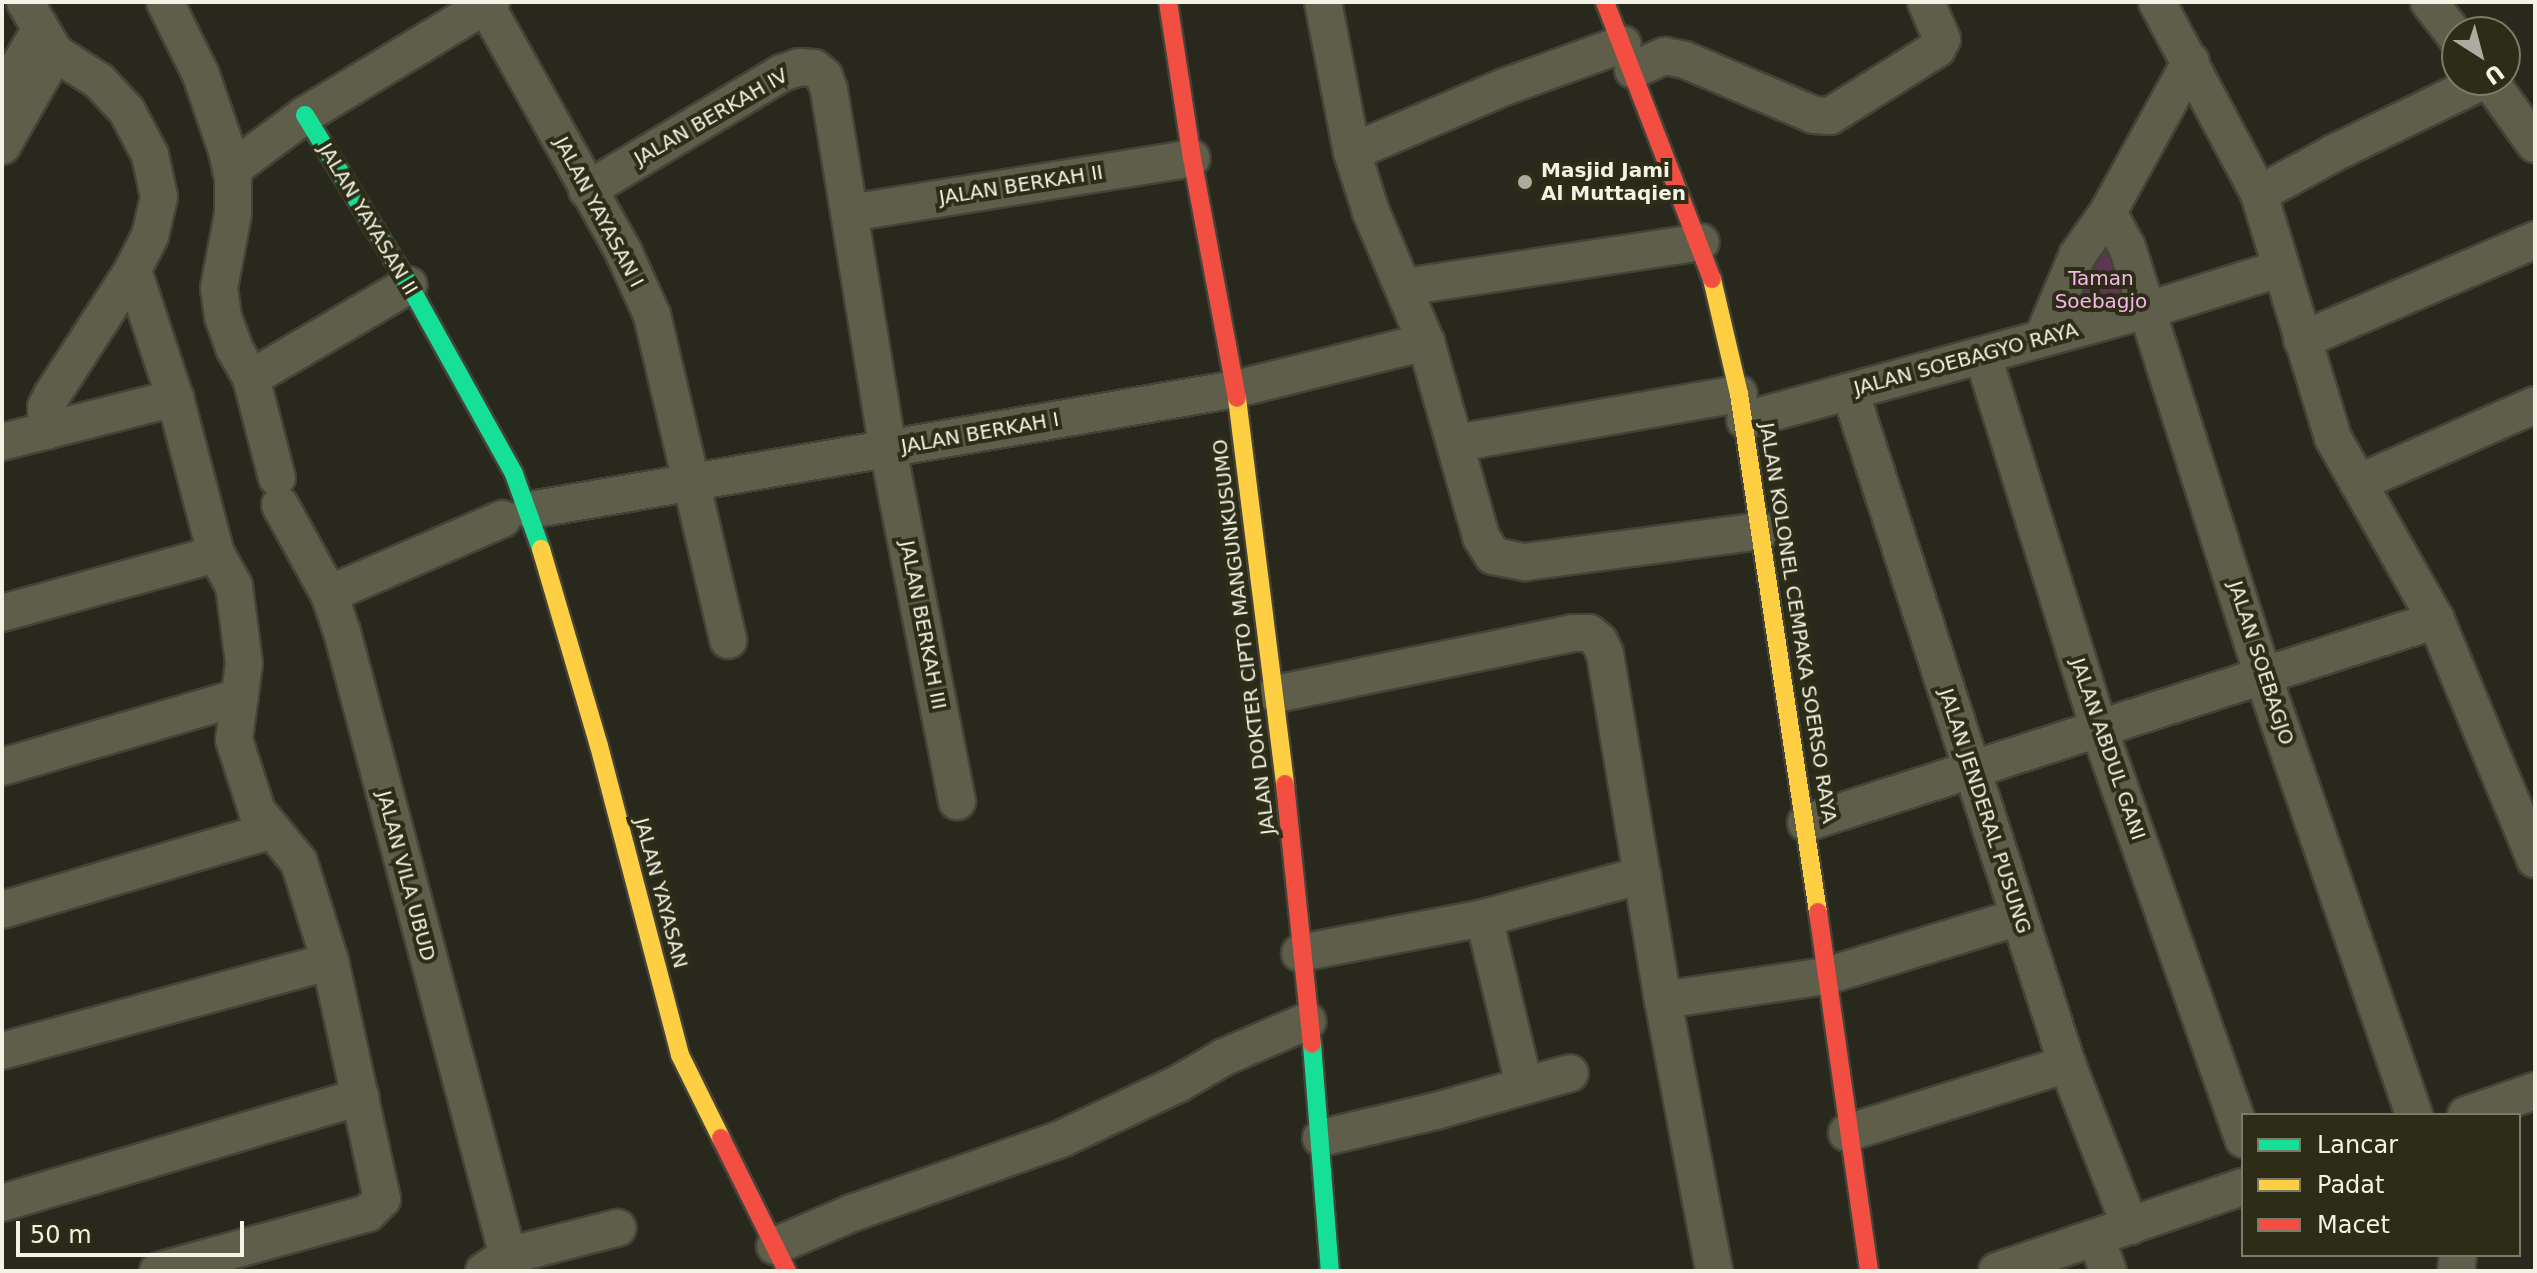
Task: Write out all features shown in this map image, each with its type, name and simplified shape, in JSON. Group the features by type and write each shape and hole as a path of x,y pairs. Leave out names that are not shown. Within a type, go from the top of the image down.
{"street":[{"name":"JALAN VILA UBUD","path":"165,2 218,117 231,170 233,214 219,288 223,317 234,348 251,378 278,492 329,594 501,1266 617,1228"},
{"name":"JALAN DOKTER CIPTO MANGUNKUSUMO","path":"1168,2 1192,158 1236,389 1276,694 1321,1138 1330,1271"},
{"name":"JALAN KOLONEL CEMPAKA SOERSO RAYA","path":"1605,2 1701,242 1720,303 1742,407 1806,823 1847,1133 1869,1271"},
{"path":"1352,152 1507,86 1628,57 1665,56 1685,60 1802,111 1830,116 1937,49 1942,39 1926,2"},
{"path":"2157,2 2259,194 2279,269 2333,438 2436,620 2535,859"},
{"path":"231,170 305,115 487,3"},
{"name":"JALAN YAYASAN I","path":"487,3 624,253 652,315 728,640"},
{"path":"1331,5 1352,152 1371,212 1426,342 1457,443 1481,537 1493,556 1525,562 1761,531"},
{"path":"2,95 40,29"},
{"path":"2,146 40,29"},
{"path":"40,29 112,94 141,132 150,155 159,197 150,236 133,270 46,407 47,431"},
{"path":"2043,337 2077,256 2108,212 2191,61"},
{"name":"JALAN BERKAH IV","path":"587,190 782,73 799,67 814,68 824,76 829,90"},
{"name":"JALAN BERKAH III","path":"829,90 888,449 957,801"},
{"path":"2259,194 2334,153 2453,96"},
{"path":"2499,96 2535,144"},
{"name":"JALAN YAYASAN II","path":"305,115 409,285 514,474 516,515"},
{"name":"JALAN BERKAH II","path":"850,213 1192,158"},
{"name":"JALAN SOEBAGJO","path":"2108,212 2127,247 2263,676 2413,1113"},
{"path":"2302,340 2535,240"},
{"path":"1404,287 1701,242"},
{"name":"JALAN SOEBAGYO RAYA","path":"1457,443 1850,391 2148,310 2279,269"},
{"path":"133,270 175,398 216,554 234,586 244,663 234,740 257,811 299,862 330,961 382,1188 378,1207 158,1271"},
{"path":"251,378 409,285"},
{"name":"JALAN BERKAH I","path":"516,515 1236,389 1426,342"},
{"name":"JALAN ABDUL GANI","path":"1983,356 2099,729 2241,1133"},
{"name":"JALAN JENDERAL PUSUNG","path":"1850,391 2067,1064 2130,1226"},
{"path":"2,442 175,398"},
{"path":"2358,483 2535,405"},
{"path":"329,594 516,515"},
{"name":"JALAN YAYASAN","path":"516,515 599,746 680,1055 781,1258"},
{"path":"2,613 216,554"},
{"path":"1806,823 2436,620"},
{"path":"1276,694 1573,633 1589,633 1599,641 1605,654 1663,1000 1714,1271"},
{"path":"2,767 240,697"},
{"path":"2,910 272,830"},
{"path":"1300,953 1484,918 1642,875"},
{"path":"1663,1000 1826,976 2019,917"},
{"path":"1484,918 1524,1085"},
{"path":"2,1051 330,961"},
{"path":"781,1258 852,1213 1061,1139 1178,1084 1224,1057 1308,1021"},
{"path":"1847,1133 2067,1064"},
{"path":"1321,1138 1436,1111 1570,1073"},
{"path":"2472,1113 2535,1091"},
{"path":"2,1203 361,1097"},
{"path":"1997,1271 2102,1254 2130,1226 2241,1188"}],"green space":[{"name":"Taman Soebagjo","path":"2100,227 2146,308 2046,336"}],"traffic: fast":[{"path":"305,115 409,285 514,474 541,549"},
{"path":"1312,1044 1330,1271"}],"traffic: slow":[{"path":"1712,279 1739,394 1818,912"},
{"path":"1237,398 1285,784"},
{"path":"541,549 599,746 680,1055 721,1138"}],"traffic: jam":[{"path":"1168,2 1192,158 1237,398"},
{"path":"1605,2 1712,279"},
{"path":"1285,784 1312,1044"},
{"path":"1818,912 1869,1271"},
{"path":"721,1138 787,1271"}],"place":[{"name":"Masjid Jami Al Muttaqien","path":"1525,182"}]}
